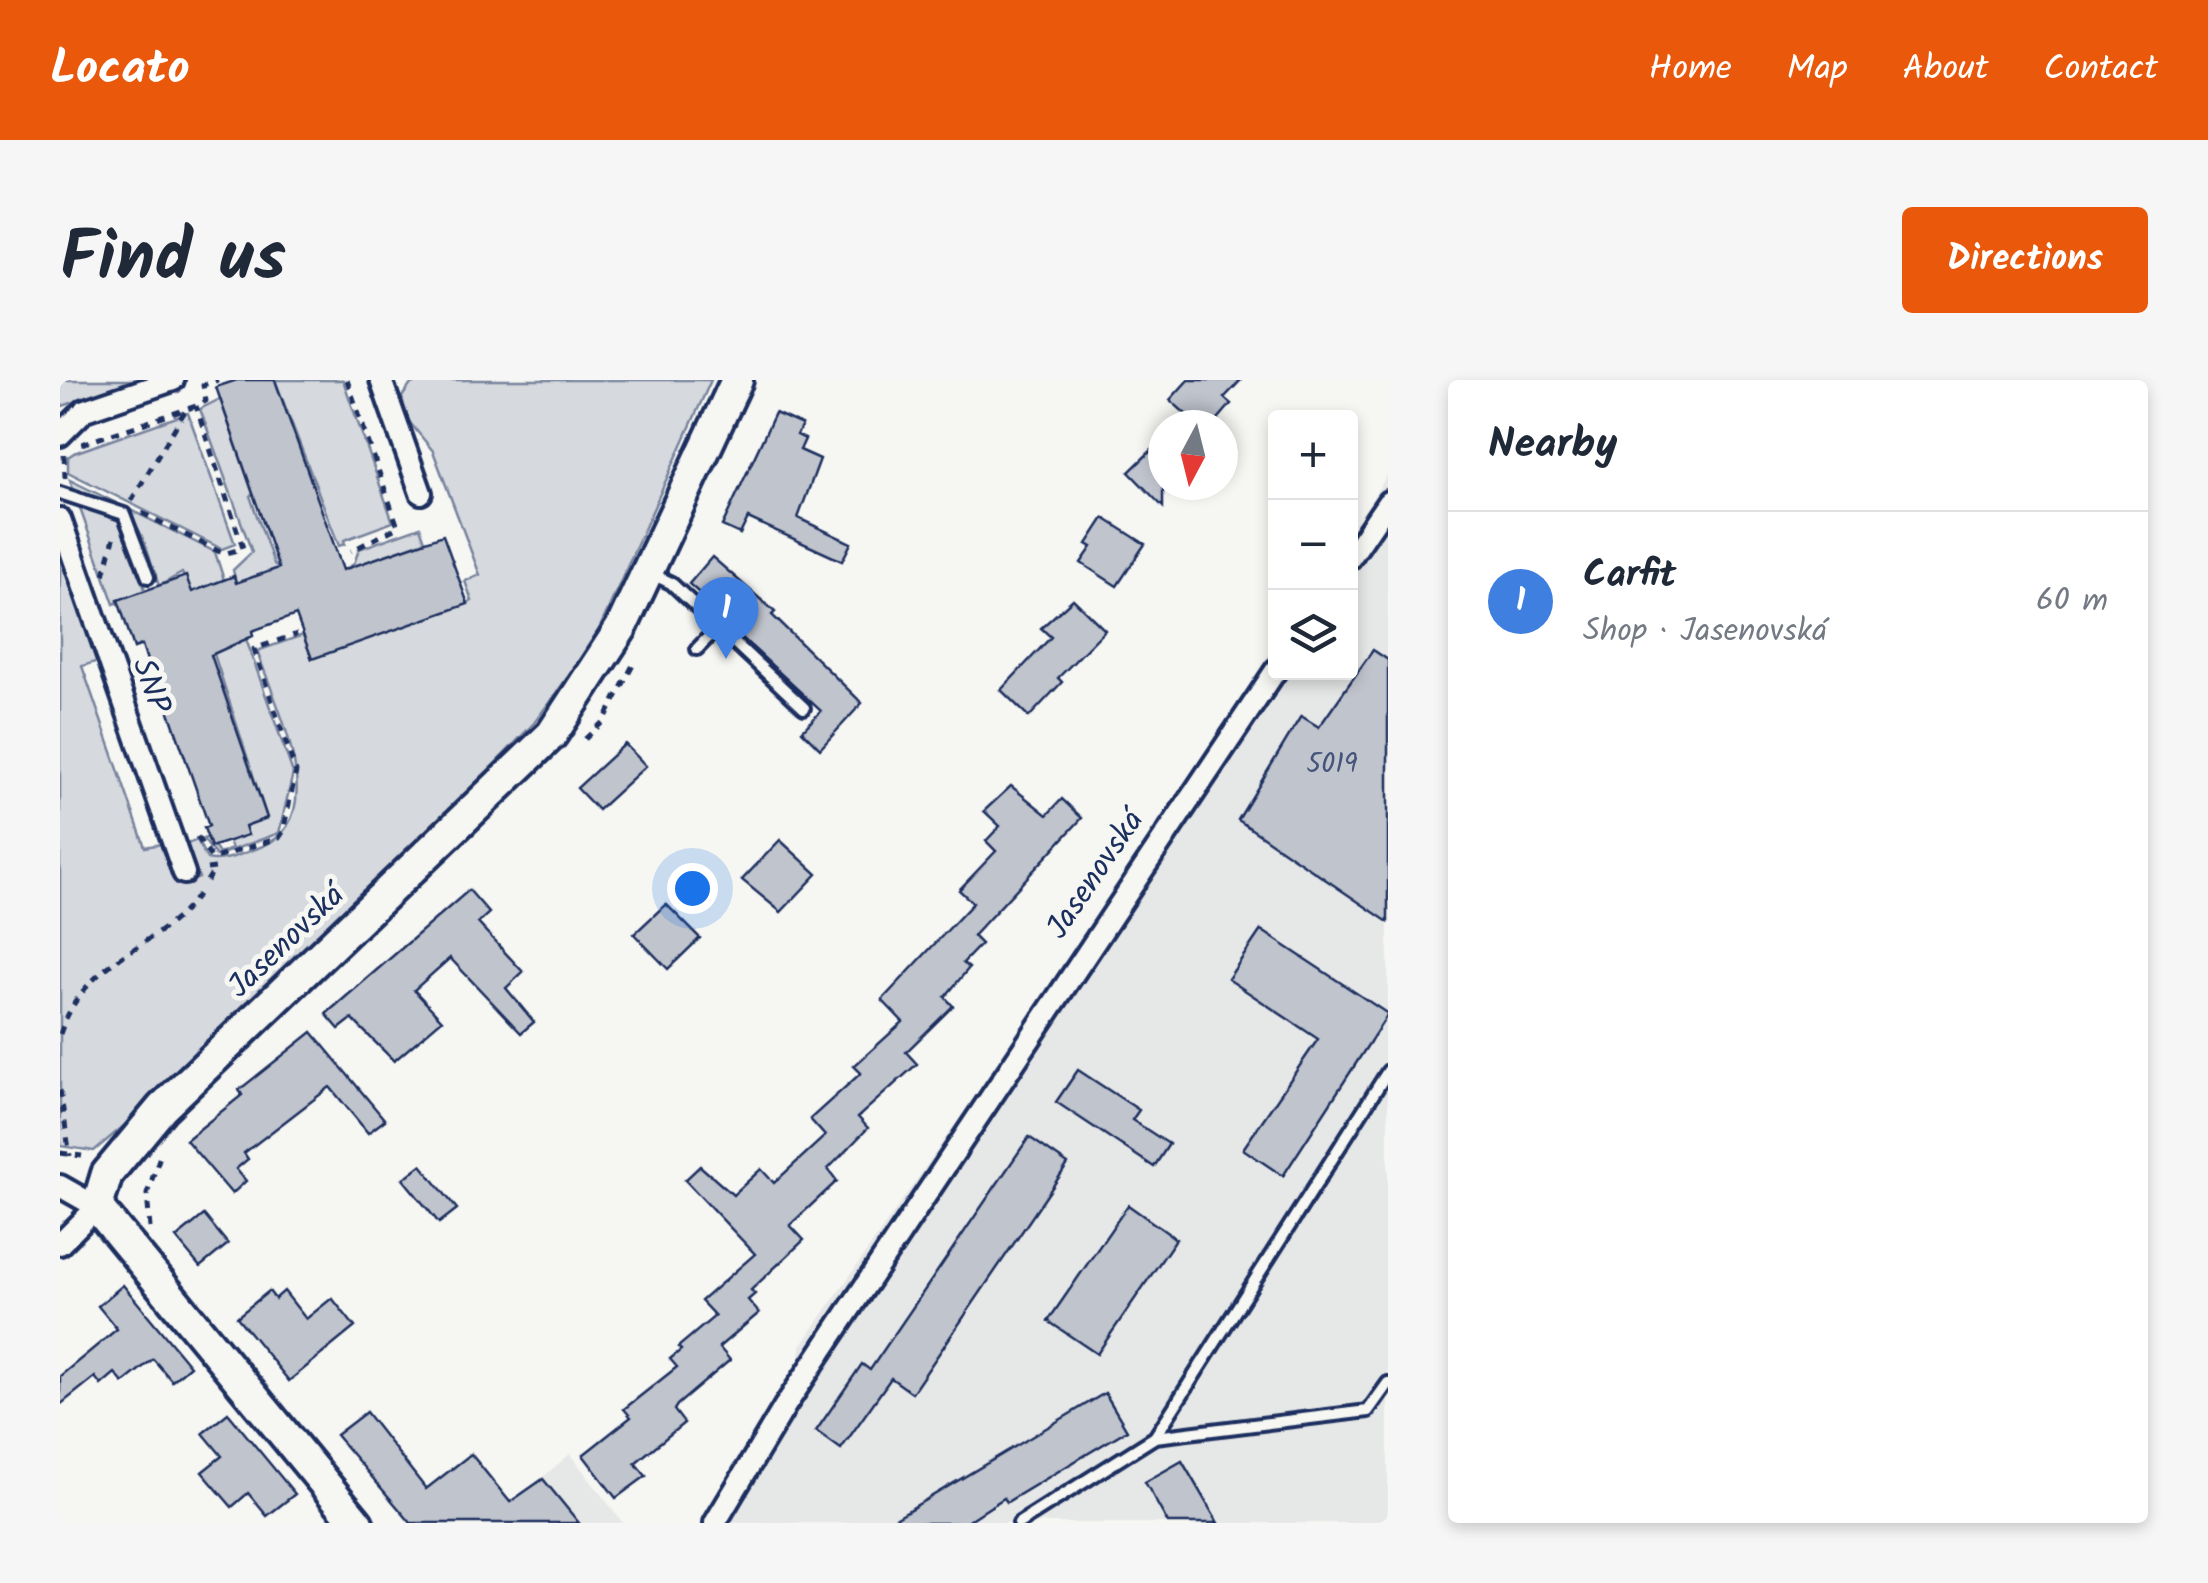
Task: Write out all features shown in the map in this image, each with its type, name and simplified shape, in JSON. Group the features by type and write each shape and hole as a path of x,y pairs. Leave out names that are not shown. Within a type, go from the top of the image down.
{"street":[{"path":"60,435 85,410 173,380"},
{"name":"Jasenovská","path":"96,1207 108,1174 162,1108 552,734 597,668 737,380"},
{"path":"387,382 421,493"},
{"path":"1358,546 1388,502"},
{"name":"SNP","path":"60,519 184,873"},
{"name":"Jasenovská","path":"715,1523 785,1406 1269,680"},
{"path":"60,1186 96,1207 358,1523"},
{"path":"60,1244 96,1207"}],"lane":[{"path":"66,494 124,514 148,576"},
{"path":"647,572 671,583 804,708"},
{"path":"697,649 719,626"},
{"path":"1019,1523 1155,1437 1388,1070"},
{"path":"1155,1437 1368,1411 1388,1383"}],"path":[{"path":"66,494 63,456 70,449 196,406 206,401 203,385 218,380"},
{"path":"348,380 398,527 351,551"},
{"path":"186,409 128,506 224,554 243,548 196,406"},
{"path":"64,474 80,482"},
{"path":"96,568 101,583 124,514"},
{"path":"212,860 278,838 283,832 296,772 254,649 297,634"},
{"path":"187,832 198,838 215,868"},
{"path":"184,873 215,868"},
{"path":"60,1034 103,966 193,903 215,868"},
{"path":"60,1090 70,1156"},
{"path":"60,1153 82,1156"},
{"path":"132,1192 147,1194 150,1230"}],"shaded area":[{"path":"60,380 137,380 60,407"},
{"path":"275,380 343,380 393,522 344,540 345,544 339,546"},
{"path":"422,380 711,380 593,643 534,723 438,823 271,980 170,1087 94,1151 60,1146 60,551 99,661 82,666 145,847 161,844 174,876 183,884 199,878 187,844 197,840 207,859 232,857 281,834 293,813 297,788 294,759 257,651 303,635 312,659 472,601 465,581 480,575 433,451 407,419 402,397 411,384"},
{"path":"220,399 253,494 250,496 274,564 279,568 236,583 233,570 252,552 200,409"},
{"path":"188,413 235,544 222,549 68,472 68,457 74,453"},
{"path":"1388,474 1388,1523 702,1523 800,1362 801,1346 1039,1004 1268,656 1268,680 1358,680 1358,520"},
{"path":"70,480 215,552 224,580 212,584 214,591 194,598 182,573 159,586 134,522 113,506 73,489"},
{"path":"78,503 126,524 145,590 114,604"},
{"path":"420,527 425,541 343,570 354,564 359,549"},
{"path":"246,639 293,773 279,833 216,856 203,839 208,837 219,854 232,849 229,841 245,826 267,818 211,645"},
{"path":"570,1454 623,1523 489,1523"}],"building":[{"path":"237,380 275,380 343,570 443,535 468,604 312,659 296,615 252,631 253,636 211,655 267,818 245,826 248,835 211,847 204,828 209,826 153,666 149,667 142,645 134,648 118,600 186,576 192,592 234,576 236,583 279,568 216,387"},
{"path":"1188,380 1241,380 1224,398 1231,404 1226,410 1181,410 1170,400"},
{"path":"775,413 802,425 797,435 805,439 800,450 820,459 798,518 851,543 842,561 748,518 740,534 722,526"},
{"path":"1148,454 1148,492 1129,472"},
{"path":"1104,518 1145,544 1117,586 1081,563 1092,547 1087,544"},
{"path":"712,557 775,612 772,615 862,703 820,749 802,731 821,711 738,634 751,620 717,589 707,600 689,584"},
{"path":"1073,599 1105,630 1058,678 1062,682 1029,717 1001,690 1051,637 1041,628"},
{"path":"1373,650 1388,660 1388,922 1238,820 1301,716 1319,727 1352,680 1358,680 1358,671"},
{"path":"625,744 646,766 598,810 577,788"},
{"path":"1011,786 1047,815 1062,799 1082,818 973,936 981,944 963,963 969,968 945,997 953,1006 906,1052 917,1064 858,1117 868,1128 828,1169 837,1181 790,1225 804,1240 751,1290 755,1294 748,1300 759,1313 719,1347 730,1360 677,1405 674,1410 684,1423 635,1463 646,1476 616,1498 583,1455 631,1417 624,1409 677,1367 670,1359 681,1350 678,1347 715,1316 701,1301 755,1254 685,1180 700,1166 733,1195 761,1169 774,1183 825,1136 810,1119 861,1073 854,1066 903,1022 882,1000 973,903 959,890 996,851 986,841 1000,826 984,811"},
{"path":"780,840 817,874 781,912 742,880"},
{"path":"469,890 489,913 478,923 523,972 506,988 534,1022 521,1033 450,958 414,990 442,1020 394,1061 352,1019 339,1029 326,1014"},
{"path":"666,904 700,938 668,969 634,934"},
{"path":"1261,930 1388,1014 1283,1176 1243,1149 1318,1039 1228,979"},
{"path":"312,1032 385,1120 368,1133 330,1087 244,1153 248,1159 236,1169 246,1181 232,1194 186,1140 242,1095 239,1090"},
{"path":"1078,1070 1139,1110 1132,1120 1169,1144 1154,1167 1056,1102"},
{"path":"1029,1137 1068,1164 912,1393 891,1378 841,1449 816,1431 862,1364 870,1370"},
{"path":"421,1165 457,1209 439,1223 403,1179"},
{"path":"1128,1205 1176,1239 1097,1354 1048,1321"},
{"path":"204,1215 228,1244 200,1267 176,1238"},
{"path":"123,1285 190,1366 172,1381 153,1359 123,1383 115,1373 101,1385 95,1377 60,1405 60,1376 117,1329 98,1306"},
{"path":"269,1291 275,1299 284,1291 306,1319 332,1298 355,1327 289,1381 237,1317"},
{"path":"1105,1393 1127,1430 1007,1502 1004,1498 965,1523 887,1523"},
{"path":"366,1412 426,1489 471,1454 510,1502 543,1479 579,1523 411,1523 336,1435"},
{"path":"228,1413 295,1494 267,1516 248,1493 232,1507 202,1472 222,1456 203,1433"},
{"path":"1182,1461 1218,1523 1168,1523 1145,1482"}],"place":[{"name":"Carfit","path":"726,659"}]}
